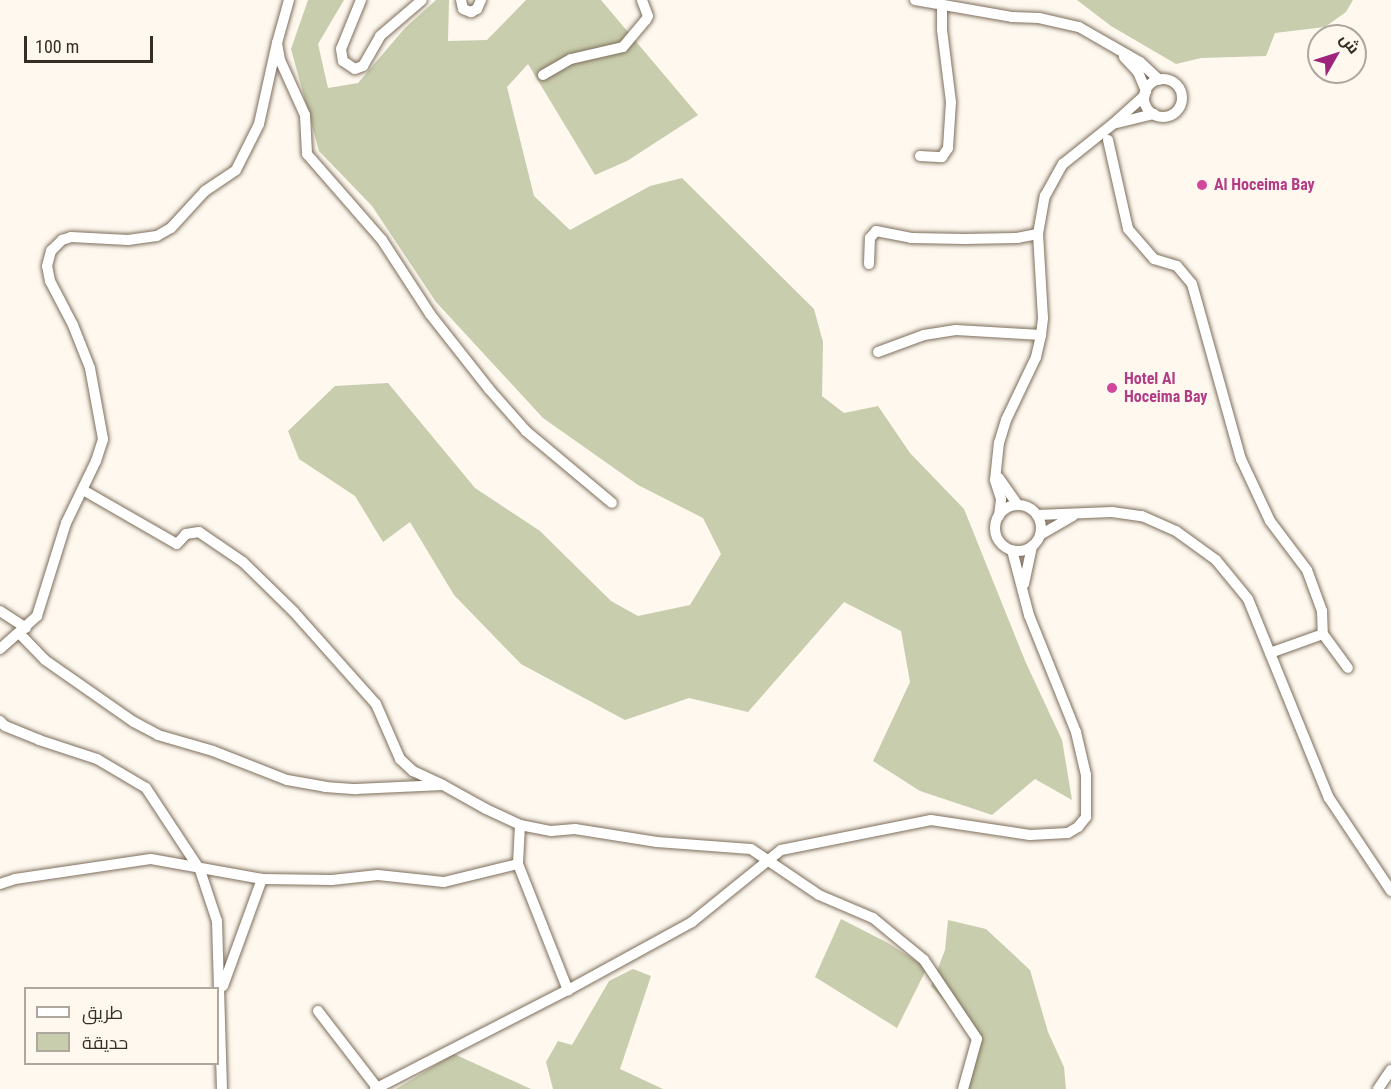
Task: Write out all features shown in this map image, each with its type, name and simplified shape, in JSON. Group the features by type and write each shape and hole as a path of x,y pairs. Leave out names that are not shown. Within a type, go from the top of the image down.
{"street":[{"path":"0,649 23,631 40,609 66,523 83,490 103,439 90,368 50,281 47,266 51,251 62,240 71,237 128,240 157,236 171,228 205,191 236,170 259,124 289,0"},
{"path":"361,0 340,49 343,61 355,69 363,66 376,41 388,28 422,0"},
{"path":"461,0 463,9 471,12 477,9 481,0"},
{"path":"543,75 571,58 623,47 648,16 642,0"},
{"path":"915,0 942,6 1062,22 1096,35 1140,62 1159,80"},
{"path":"920,156 942,157 948,148 951,102 942,6"},
{"path":"277,43 280,60 305,115 307,154 382,240 430,314 526,431 612,503"},
{"path":"1113,46 1138,72 1147,108 1154,114"},
{"path":"1032,546 1022,550 1012,550 1003,544 998,536 996,526 1001,499 996,473 996,455 1002,431 1036,357 1041,335 1043,318 1038,234 1045,196 1063,164 1113,124 1159,80 1167,80 1175,84 1181,91 1182,100 1179,108 1172,115 1154,114 1113,124"},
{"path":"1108,140 1128,229 1154,259 1177,266 1192,284 1241,459 1270,522 1307,570 1322,611 1323,634 1348,668"},
{"path":"869,264 870,238 876,231 911,237 954,238 1017,238 1038,234"},
{"path":"878,352 924,335 956,330 1041,335"},
{"path":"996,473 1018,505"},
{"path":"83,490 177,544 186,534 199,532 243,562 294,612 376,704 400,759 413,771 443,784 486,810 520,825 551,831 575,829 657,842 751,849 819,895 873,918 924,960 977,1039 963,1089"},
{"path":"999,516 1008,507 1018,505 1028,507 1037,515 1041,524 1040,535"},
{"path":"1037,515 1112,512 1142,516 1176,531 1216,560 1248,599 1329,798 1391,891"},
{"path":"1022,590 1032,546 1040,535 1074,515"},
{"path":"318,1011 377,1089 568,990 692,922 720,902 766,860 781,850 931,820 1029,835 1068,833 1083,822 1088,790 1076,732 1029,615 1012,550"},
{"path":"0,611 23,631 45,660 134,722 158,735 213,751 259,772 325,787 356,789 443,784"},
{"path":"1270,653 1323,634"},
{"path":"0,721 6,726 39,740 97,759 146,788 200,870 217,921 222,1089"},
{"path":"520,825 518,864 568,990"},
{"path":"0,884 15,879 151,860 262,879 332,880 378,875 444,882 518,864"},
{"path":"220,995 262,879"},
{"path":"1378,1089 1391,1070"}],"green space":[{"path":"308,0 344,0 318,44 328,88 358,83 405,28 436,0 449,0 448,41 487,40 526,0 601,0 698,115 627,161 595,175 528,64 507,87 534,196 570,230 650,186 682,178 814,309 823,342 822,396 844,413 878,406 910,453 964,509 1026,663 1062,740 1072,800 1035,779 992,815 920,791 873,761 910,682 901,631 844,602 748,712 689,698 625,720 521,664 454,595 410,522 383,542 355,496 299,459 288,431 335,386 388,383 475,488 540,531 611,601 638,616 690,605 721,554 703,518 638,485 543,418 436,302 372,206 319,151 291,49"},
{"path":"1077,0 1353,0 1346,12 1329,24 1307,24 1307,29 1275,33 1266,56 1201,58 1176,64 1111,26"},
{"path":"841,919 888,943 927,968 897,1028 815,977"},
{"path":"948,920 986,929 1030,970 1048,1032 1064,1067 1066,1089 960,1089 978,1039 931,986 945,950"},
{"path":"633,969 651,976 620,1069 663,1089 553,1089 546,1062 558,1041 572,1045 609,981"},
{"path":"454,1054 531,1089 396,1089"}],"place":[{"name":"Al Hoceima Bay","path":"1202,185"},
{"name":"Hotel Al Hoceima Bay","path":"1112,388"}]}
